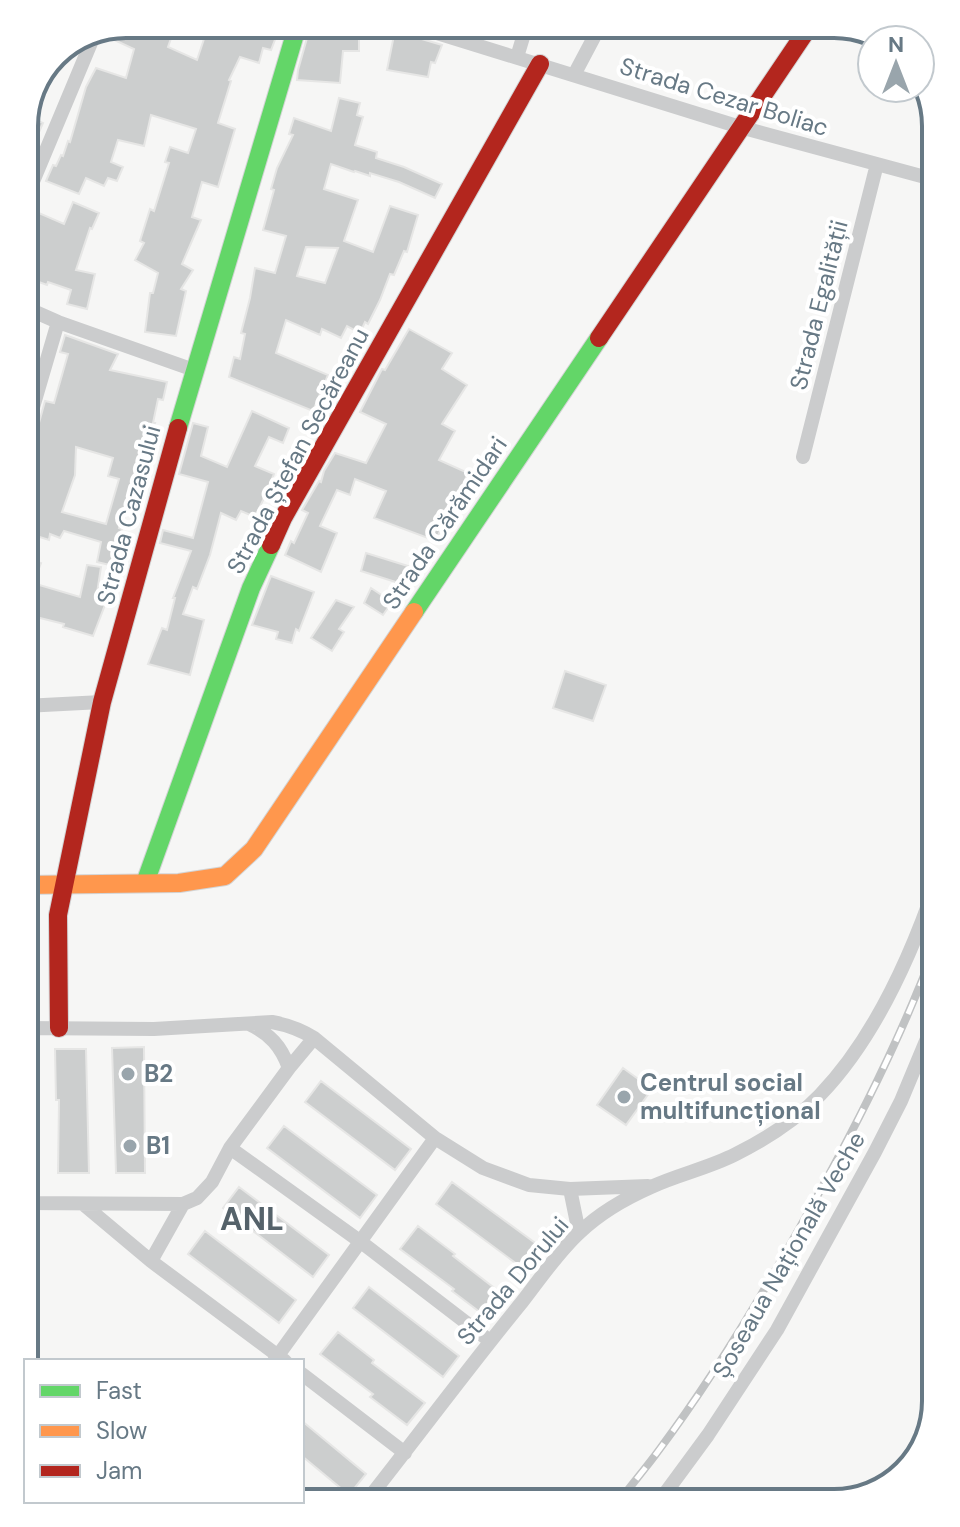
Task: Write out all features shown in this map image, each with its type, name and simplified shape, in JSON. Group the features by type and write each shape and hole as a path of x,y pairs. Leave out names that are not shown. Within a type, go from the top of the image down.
{"street":[{"name":"Strada Cazasului","path":"59,1028 58,915 102,702 194,370 294,38"},
{"name":"Strada Cezar Boliac","path":"454,38 740,127 922,176"},
{"path":"517,57 523,38"},
{"path":"574,75 594,38"},
{"name":"Strada Cărămidari","path":"38,885 179,883 225,876 254,849 801,38"},
{"path":"38,170 89,47"},
{"name":"Strada Ștefan Secăreanu","path":"145,883 251,588 283,518 540,64"},
{"name":"Strada Egalității","path":"803,457 877,164"},
{"path":"38,313 194,370"},
{"path":"38,390 58,322"},
{"path":"38,705 102,702"},
{"name":"Strada Dorului","path":"376,1489 490,1341 579,1233 609,1210 653,1186 735,1155 766,1137 818,1097 837,1076 876,1017 922,919"},
{"path":"38,1028 154,1029 272,1022 286,1024 314,1038 435,1138 483,1168 529,1185 570,1189 653,1186"},
{"path":"249,1024 275,1040 289,1068"},
{"path":"38,1203 183,1204 197,1198 212,1182 230,1148 314,1038"},
{"name":"Șoseaua Națională Veche","path":"668,1489 777,1330 901,1101 922,1051"},
{"path":"83,1204 151,1261 279,1359 435,1138"},
{"path":"230,1148 361,1242 490,1341"},
{"path":"570,1189 579,1233"},
{"path":"151,1261 183,1204"},
{"path":"304,1376 405,1453"}],"building":[{"path":"171,38 168,47 197,60 204,38 276,38 271,50 263,48 259,63 240,57 229,80 218,123 235,129 218,187 202,182 192,217 201,220 182,264 193,270 181,289 186,291 176,336 145,332 150,293 153,293 158,273 135,260 144,243 140,241 150,209 154,211 169,163 165,162 170,147 188,153 196,129 151,115 144,146 118,140 111,162 123,167 117,181 108,178 104,186 86,178 79,194 46,181 53,165 56,166 70,142 86,87 96,68 126,78 134,49 113,39"},
{"path":"307,38 359,38 359,51 343,51 340,83 297,80"},
{"path":"393,38 418,38 442,45 435,63 431,62 428,77 387,70"},
{"path":"339,98 360,103 357,115 363,117 355,145 377,152 376,158 442,184 435,198 399,182 331,164 324,189 358,200 344,241 373,252 390,206 418,215 407,252 404,251 394,275 390,274 368,324 365,322 360,333 347,326 341,338 322,329 320,335 286,320 276,353 328,375 313,411 229,377 234,357 240,359 245,334 241,333 255,268 275,273 286,236 263,230 277,168 293,135 289,134 294,118 331,131","holes":["306,247 338,248 325,283 297,276"]},
{"path":"73,202 99,213 90,228 76,270 95,274 87,309 67,304 71,290 48,282 47,285 39,282 38,285 38,213 64,224"},
{"path":"409,329 452,353 442,369 467,385 442,424 455,431 439,460 468,473 436,541 374,518 386,491 355,479 350,495 337,490 320,526 337,533 321,572 285,555 308,513 302,510 321,482 335,453 366,463 386,424 360,412 382,369 385,370"},
{"path":"65,335 118,354 110,370 167,382 163,400 158,399 155,423 136,484 132,482 119,528 122,529 114,566 97,562 101,542 64,531 60,538 50,534 49,540 38,536 38,426 45,401 54,403 68,354 60,352","holes":["76,447 113,458 108,476 119,479 106,524 62,512 75,475"]},
{"path":"252,411 289,428 283,443 269,437 255,466 274,474 265,496 255,517 241,511 236,520 221,513 210,555 183,614 204,620 190,675 148,664 162,628 167,630 173,598 191,551 160,543 163,530 193,538 208,482 179,474 193,423 208,427 201,456 227,467"},
{"path":"366,553 411,567 405,585 361,571"},
{"path":"87,565 101,567 97,593 108,597 93,636 38,618 38,585 80,597"},
{"path":"271,576 314,592 292,643 276,639 278,632 252,625"},
{"path":"371,588 392,602 383,615 364,603"},
{"path":"336,600 354,607 339,629 344,632 332,651 311,638"},
{"path":"565,671 606,685 593,721 553,708"},
{"path":"144,1047 145,1173 116,1173 112,1048"},
{"path":"55,1049 86,1049 89,1173 58,1173 59,1100 56,1100"},
{"name":"Centrul social multifuncțional","path":"623,1068 652,1089 626,1125 597,1105"},
{"path":"321,1081 411,1149 395,1170 305,1102"},
{"path":"284,1126 377,1195 360,1218 267,1148"},
{"path":"452,1182 542,1248 525,1270 436,1204"},
{"path":"239,1187 329,1255 313,1277 223,1208"},
{"path":"418,1226 506,1297 489,1319 400,1249"},
{"path":"205,1231 296,1300 279,1323 188,1254"},
{"path":"369,1287 459,1356 443,1377 353,1308"},
{"path":"338,1332 374,1360 372,1363 425,1403 407,1425 370,1397 373,1394 320,1354"},
{"path":"304,1423 366,1474 354,1489 342,1489 304,1458"}],"railway":[{"path":"629,1489 710,1377 787,1250 868,1100 922,980"}],"traffic: fast":[{"path":"178,428 294,38"},
{"path":"414,612 599,338"},
{"path":"145,883 251,588 271,545"}],"traffic: slow":[{"path":"38,885 179,883 225,876 254,849 414,612"}],"traffic: jam":[{"path":"599,338 802,38"},
{"path":"271,545 283,518 540,64"},
{"path":"59,1028 58,915 102,702 178,428"}],"place":[{"name":"B2","path":"128,1074"},
{"name":"Centrul social multifuncțional","path":"624,1097"},
{"name":"B1","path":"130,1146"}],"district":[{"name":"ANL","path":"252,1219"}]}
